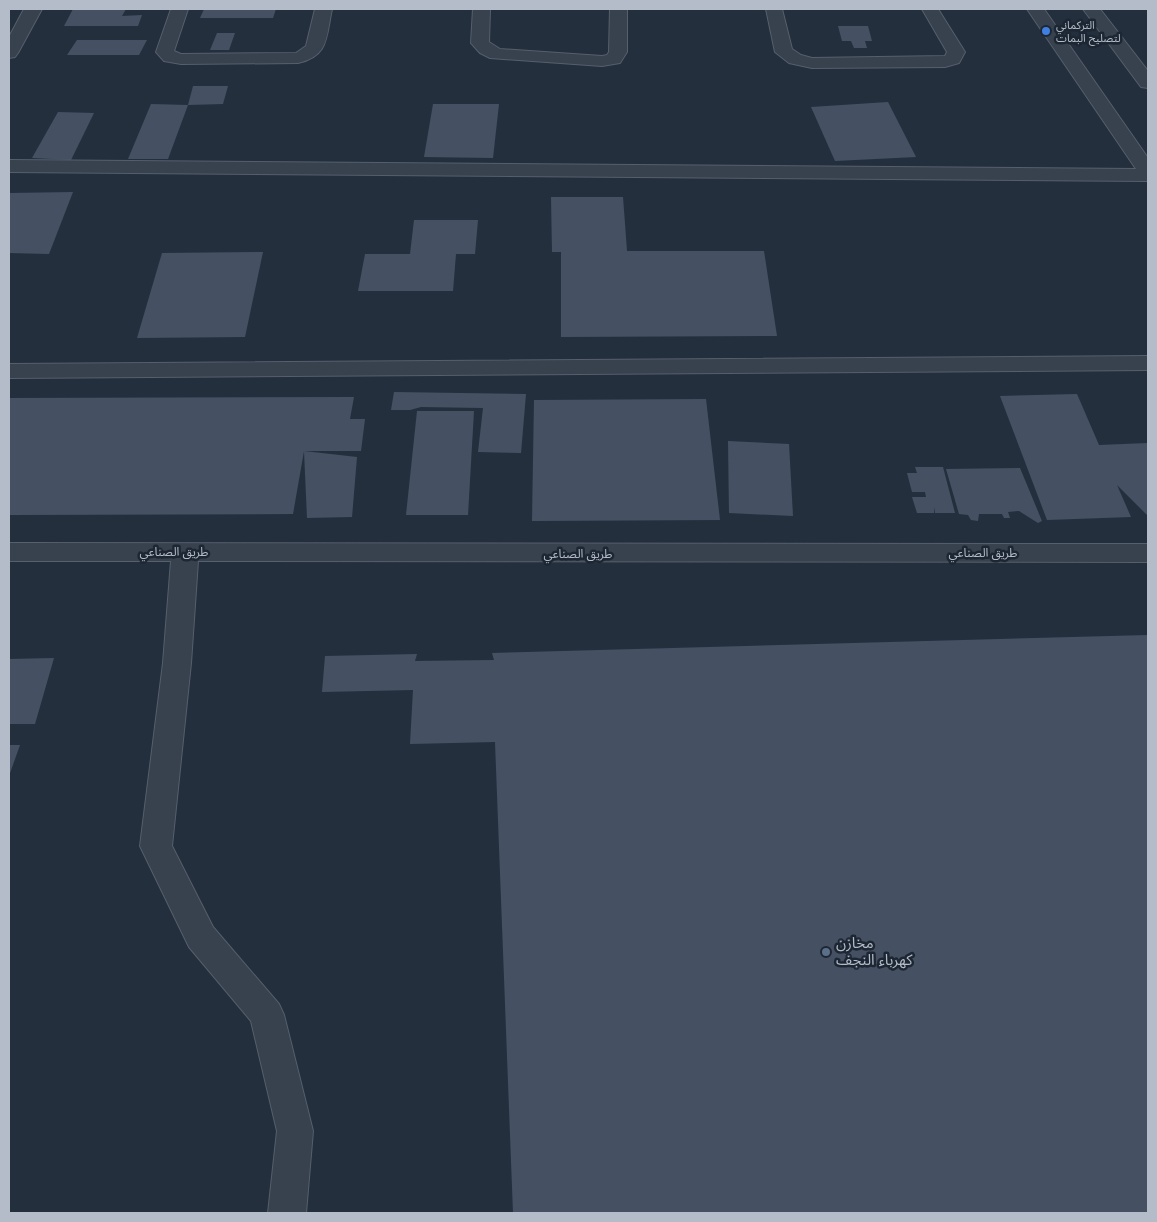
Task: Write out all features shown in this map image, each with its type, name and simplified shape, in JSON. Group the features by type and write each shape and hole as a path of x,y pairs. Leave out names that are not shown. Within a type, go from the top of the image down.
{"street":[{"path":"9,53 33,9"},
{"path":"178,9 165,52 170,57 181,59 298,58 315,48 323,9"},
{"path":"481,9 480,43 491,52 496,54 602,61 614,59 618,52 619,9"},
{"path":"774,9 784,52 795,60 812,63 945,62 953,59 956,52 930,9"},
{"path":"1036,9 1148,173"},
{"path":"1091,9 1148,83"},
{"path":"9,166 1148,173"},
{"path":"9,370 1148,363"},
{"name":"طريق الصناعي","path":"9,552 1148,553"},
{"path":"185,552 177,663 156,846 201,937 267,1015 295,1131 287,1213"}],"building":[{"path":"73,9 126,9 122,16 142,15 138,26 64,26"},
{"path":"204,9 276,9 273,18 200,18"},
{"path":"838,26 868,26 872,41 865,41 867,48 854,48 851,41 842,41"},
{"path":"217,33 235,33 229,50 210,50"},
{"path":"77,40 147,40 139,55 67,55"},
{"path":"193,86 228,86 223,104 188,105"},
{"path":"888,102 916,157 835,161 811,107"},
{"path":"151,104 188,105 168,159 128,159"},
{"path":"433,104 499,104 493,158 424,157"},
{"path":"58,112 94,113 71,160 32,158"},
{"path":"73,192 49,254 9,253 9,193"},
{"path":"551,197 623,197 627,251 764,251 777,336 561,337 561,252 552,252"},
{"path":"414,220 478,220 475,254 456,254 453,291 358,291 365,254 410,254"},
{"path":"263,252 245,337 137,338 162,253"},
{"path":"394,392 526,394 521,453 478,452 483,408 421,407 410,410 391,410"},
{"path":"1077,394 1099,445 1148,443 1148,516 1117,485 1131,517 1047,520 1000,396"},
{"path":"354,397 350,419 365,419 361,451 304,451 293,514 9,515 9,398"},
{"path":"706,399 720,520 532,521 534,400"},
{"path":"417,411 474,411 468,515 406,515"},
{"path":"728,441 789,444 793,516 729,513"},
{"path":"304,451 357,457 352,517 307,518"},
{"path":"915,467 943,467 955,513 935,513 934,507 934,513 917,513 912,497 926,497 925,492 912,492 907,473 917,473"},
{"path":"1020,468 1042,521 1038,523 1019,511 1008,512 1010,518 1004,518 1002,514 979,514 978,521 971,520 968,515 959,514 946,469"},
{"name":"مخازن كهرباء النجف","path":"1148,635 1148,1213 513,1213 495,742 410,744 413,690 322,692 325,656 417,654 415,661 494,660 492,653"},
{"path":"54,658 35,724 9,724 9,659"},
{"path":"9,745 20,745 9,776"}],"place":[{"name":"التركماني لتصليح البمات","path":"1046,31"},
{"name":"مخازن كهرباء النجف","path":"826,952"}]}
